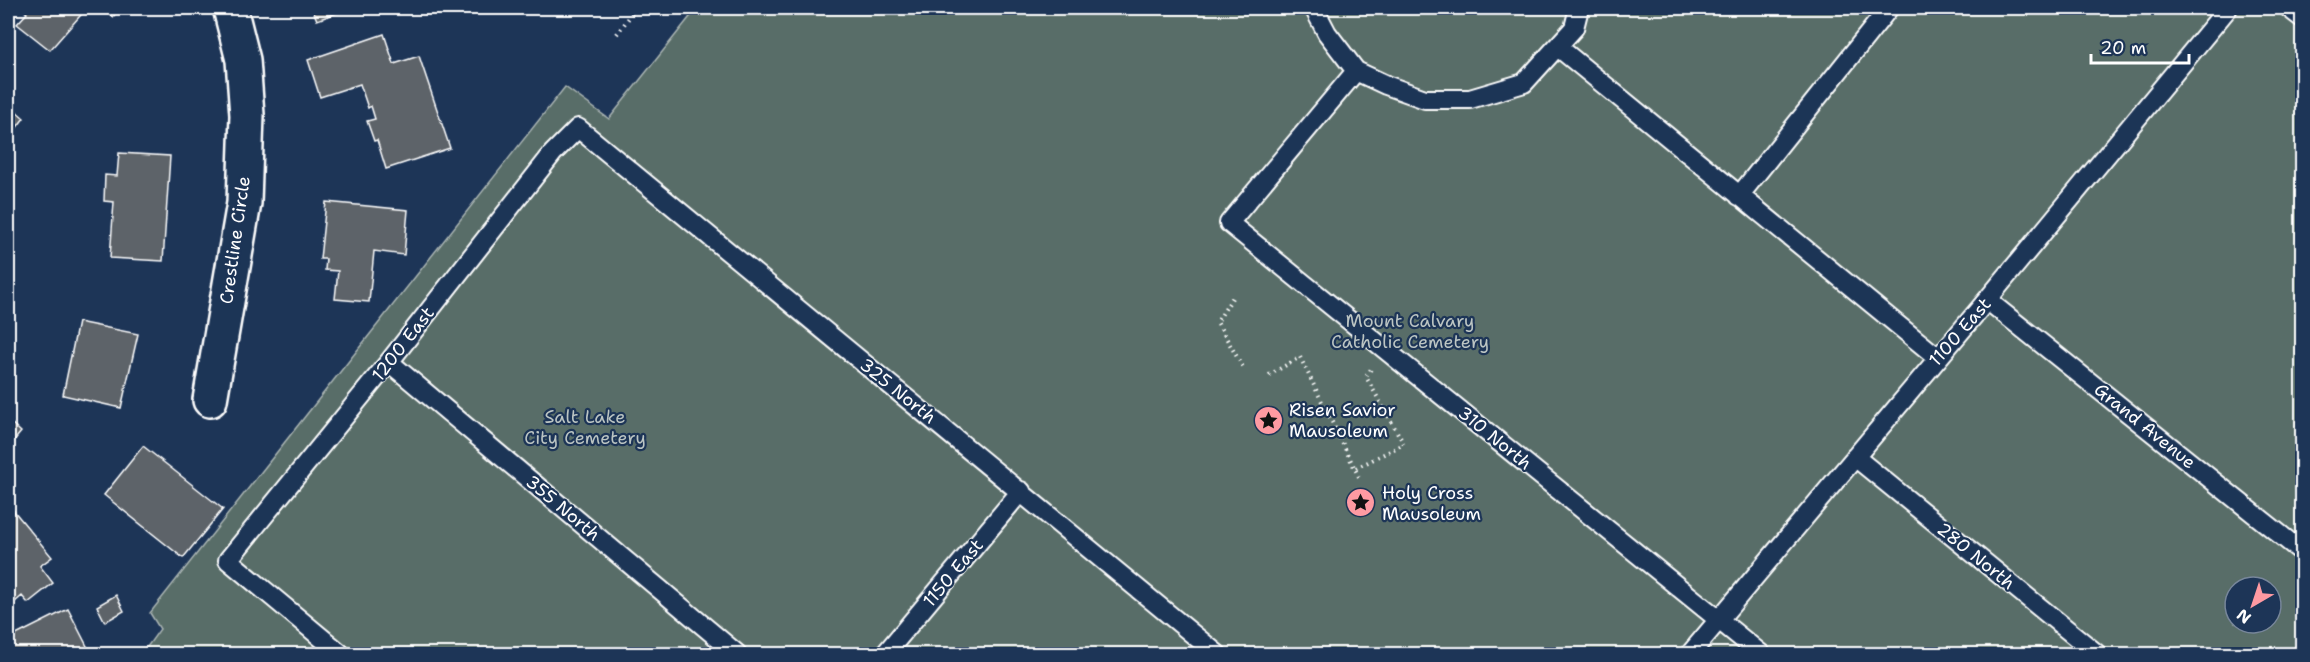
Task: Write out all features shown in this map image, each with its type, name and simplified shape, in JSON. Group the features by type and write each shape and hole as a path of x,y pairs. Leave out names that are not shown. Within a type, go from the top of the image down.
{"street":[{"name":"Crestline Circle","path":"210,400 244,203 247,115 243,60 230,8"}],"lane":[{"path":"1314,8 1327,33 1356,70 1386,85 1425,99 1470,99 1524,83 1574,28 1579,8"},
{"path":"1739,196 1889,8"},
{"name":"1100 East","path":"1690,654 2228,8"},
{"path":"2289,8 2302,18"},
{"path":"1558,47 1938,357"},
{"name":"310 North","path":"1356,70 1229,223 1761,654"},
{"name":"1200 East","path":"341,654 228,560 389,362 553,153 578,128"},
{"name":"325 North","path":"578,128 1217,654"},
{"name":"Grand Avenue","path":"1987,300 2302,552"},
{"name":"355 North","path":"389,362 736,654"},
{"name":"280 North","path":"1855,458 2097,654"},
{"name":"1150 East","path":"885,654 1021,491"}],"path":[{"path":"617,34 635,8"},
{"path":"1232,298 1217,322 1244,369"},
{"path":"1356,468 1404,444 1366,377 1385,349"},
{"path":"1269,375 1300,357 1359,477"}],"green space":[{"path":"697,8 2302,8 2302,654 142,654 160,629 150,613 565,87 609,119"}],"building":[{"path":"21,8 87,8 50,50 17,24 27,13"},
{"path":"102,8 120,8 113,17"},
{"path":"312,8 351,8 317,20"},
{"path":"384,34 394,64 419,56 450,148 386,169 377,140 374,141 367,121 375,119 371,106 368,108 360,84 320,97 308,60"},
{"path":"8,104 24,118 8,139"},
{"path":"119,153 170,156 163,261 110,258 114,202 104,201 105,175 117,176"},
{"path":"326,202 408,210 404,255 374,251 369,302 335,299 338,271 325,270 326,259 320,259"},
{"path":"78,322 138,334 121,408 63,395"},
{"path":"8,420 21,432 8,448"},
{"path":"143,446 223,509 183,558 104,495"},
{"path":"9,505 52,557 40,566 53,583 28,603 22,596 15,602 8,593"},
{"path":"116,595 124,611 105,622 97,606"},
{"path":"68,609 91,654 8,654 8,639"}],"place":[{"name":"Risen Savior Mausoleum","path":"1268,420"},
{"name":"Holy Cross Mausoleum","path":"1361,503"}],"park label":[{"name":"Mount Calvary Catholic Cemetery","path":"1410,331"},
{"name":"Salt Lake City Cemetery","path":"585,427"}]}
